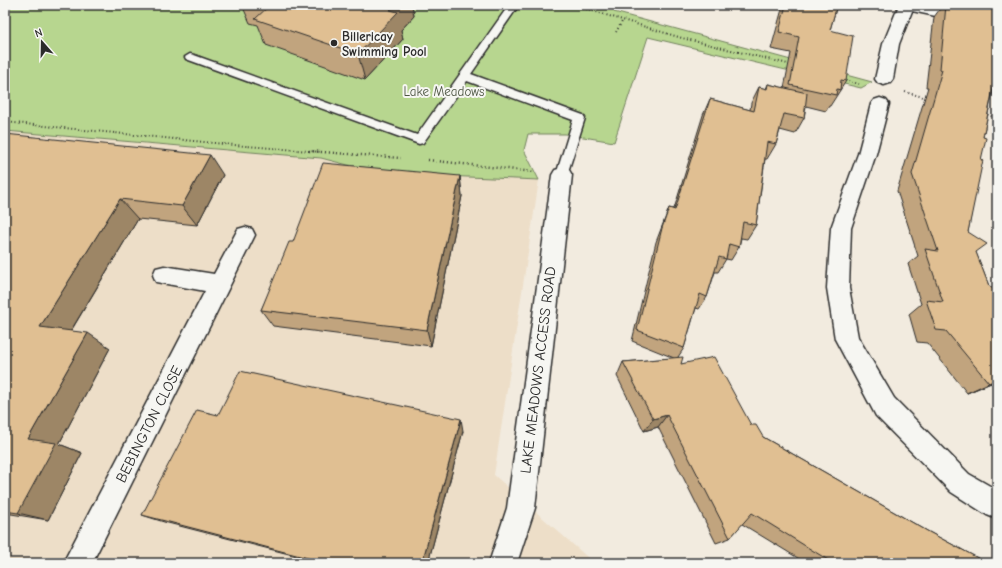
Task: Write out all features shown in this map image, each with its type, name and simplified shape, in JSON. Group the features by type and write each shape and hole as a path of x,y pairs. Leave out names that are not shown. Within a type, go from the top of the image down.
{"street":[{"path":"884,79 891,44 907,5 997,24"},
{"path":"880,104 867,154 841,228 838,288 847,339 886,407 960,483 997,505"},
{"name":"LAKE MEADOWS ACCESS ROAD","path":"504,563 521,508 562,175"},
{"name":"BEBINGTON CLOSE","path":"78,563 245,235"},
{"path":"164,274 220,284"}],"lane":[{"path":"190,57 419,140 514,5"},
{"path":"465,76 578,118 562,175"}],"path":[{"path":"573,5 682,38 798,66"},
{"path":"616,32 623,20"},
{"path":"842,79 865,85"},
{"path":"903,92 932,100"},
{"path":"983,114 997,118"},
{"path":"5,122 234,145 404,158"},
{"path":"427,160 562,175"}],"shaded area":[{"path":"5,131 321,158 348,165 419,175 539,180 494,475 594,563 5,563"}],"green space":[{"name":"Lake Meadows","path":"5,5 619,5 614,12 872,82 861,88 648,37 614,142 565,134 528,134 524,150 539,180 420,175 348,165 321,158 5,131"}],"building":[{"path":"265,5 395,5 390,10 398,12 358,54 255,19 269,6"},
{"path":"786,5 837,5 830,30 853,36 846,81 841,80 840,90 837,89 836,95 790,85 799,37 779,32"},
{"path":"946,5 975,5 997,10 997,70 983,137 986,138 981,160 983,160 968,232 987,244 976,252 989,286 996,291 997,295 997,379 989,383 946,331 936,330 926,300 943,302 925,249 938,251 912,174 942,70 940,69"},
{"path":"768,84 807,93 804,118 784,114 776,144 767,142 756,225 743,222 739,247 729,244 726,259 719,257 707,297 700,294 684,348 637,330 662,228 669,208 675,210 710,99 754,111 759,87 767,89"},
{"path":"5,134 210,155 182,206 120,199 40,327 88,333 28,439 56,443 18,513 5,511"},
{"path":"323,163 460,176 427,330 261,310 289,242 293,242"},
{"path":"683,357 681,364 714,357 751,425 756,425 763,437 929,532 987,563 833,563 752,513 730,538 667,415 653,419 623,362"},
{"path":"240,371 461,419 422,563 327,563 142,515 197,410 218,415"}],"place":[{"name":"Billericay Swimming Pool","path":"334,43"}]}
